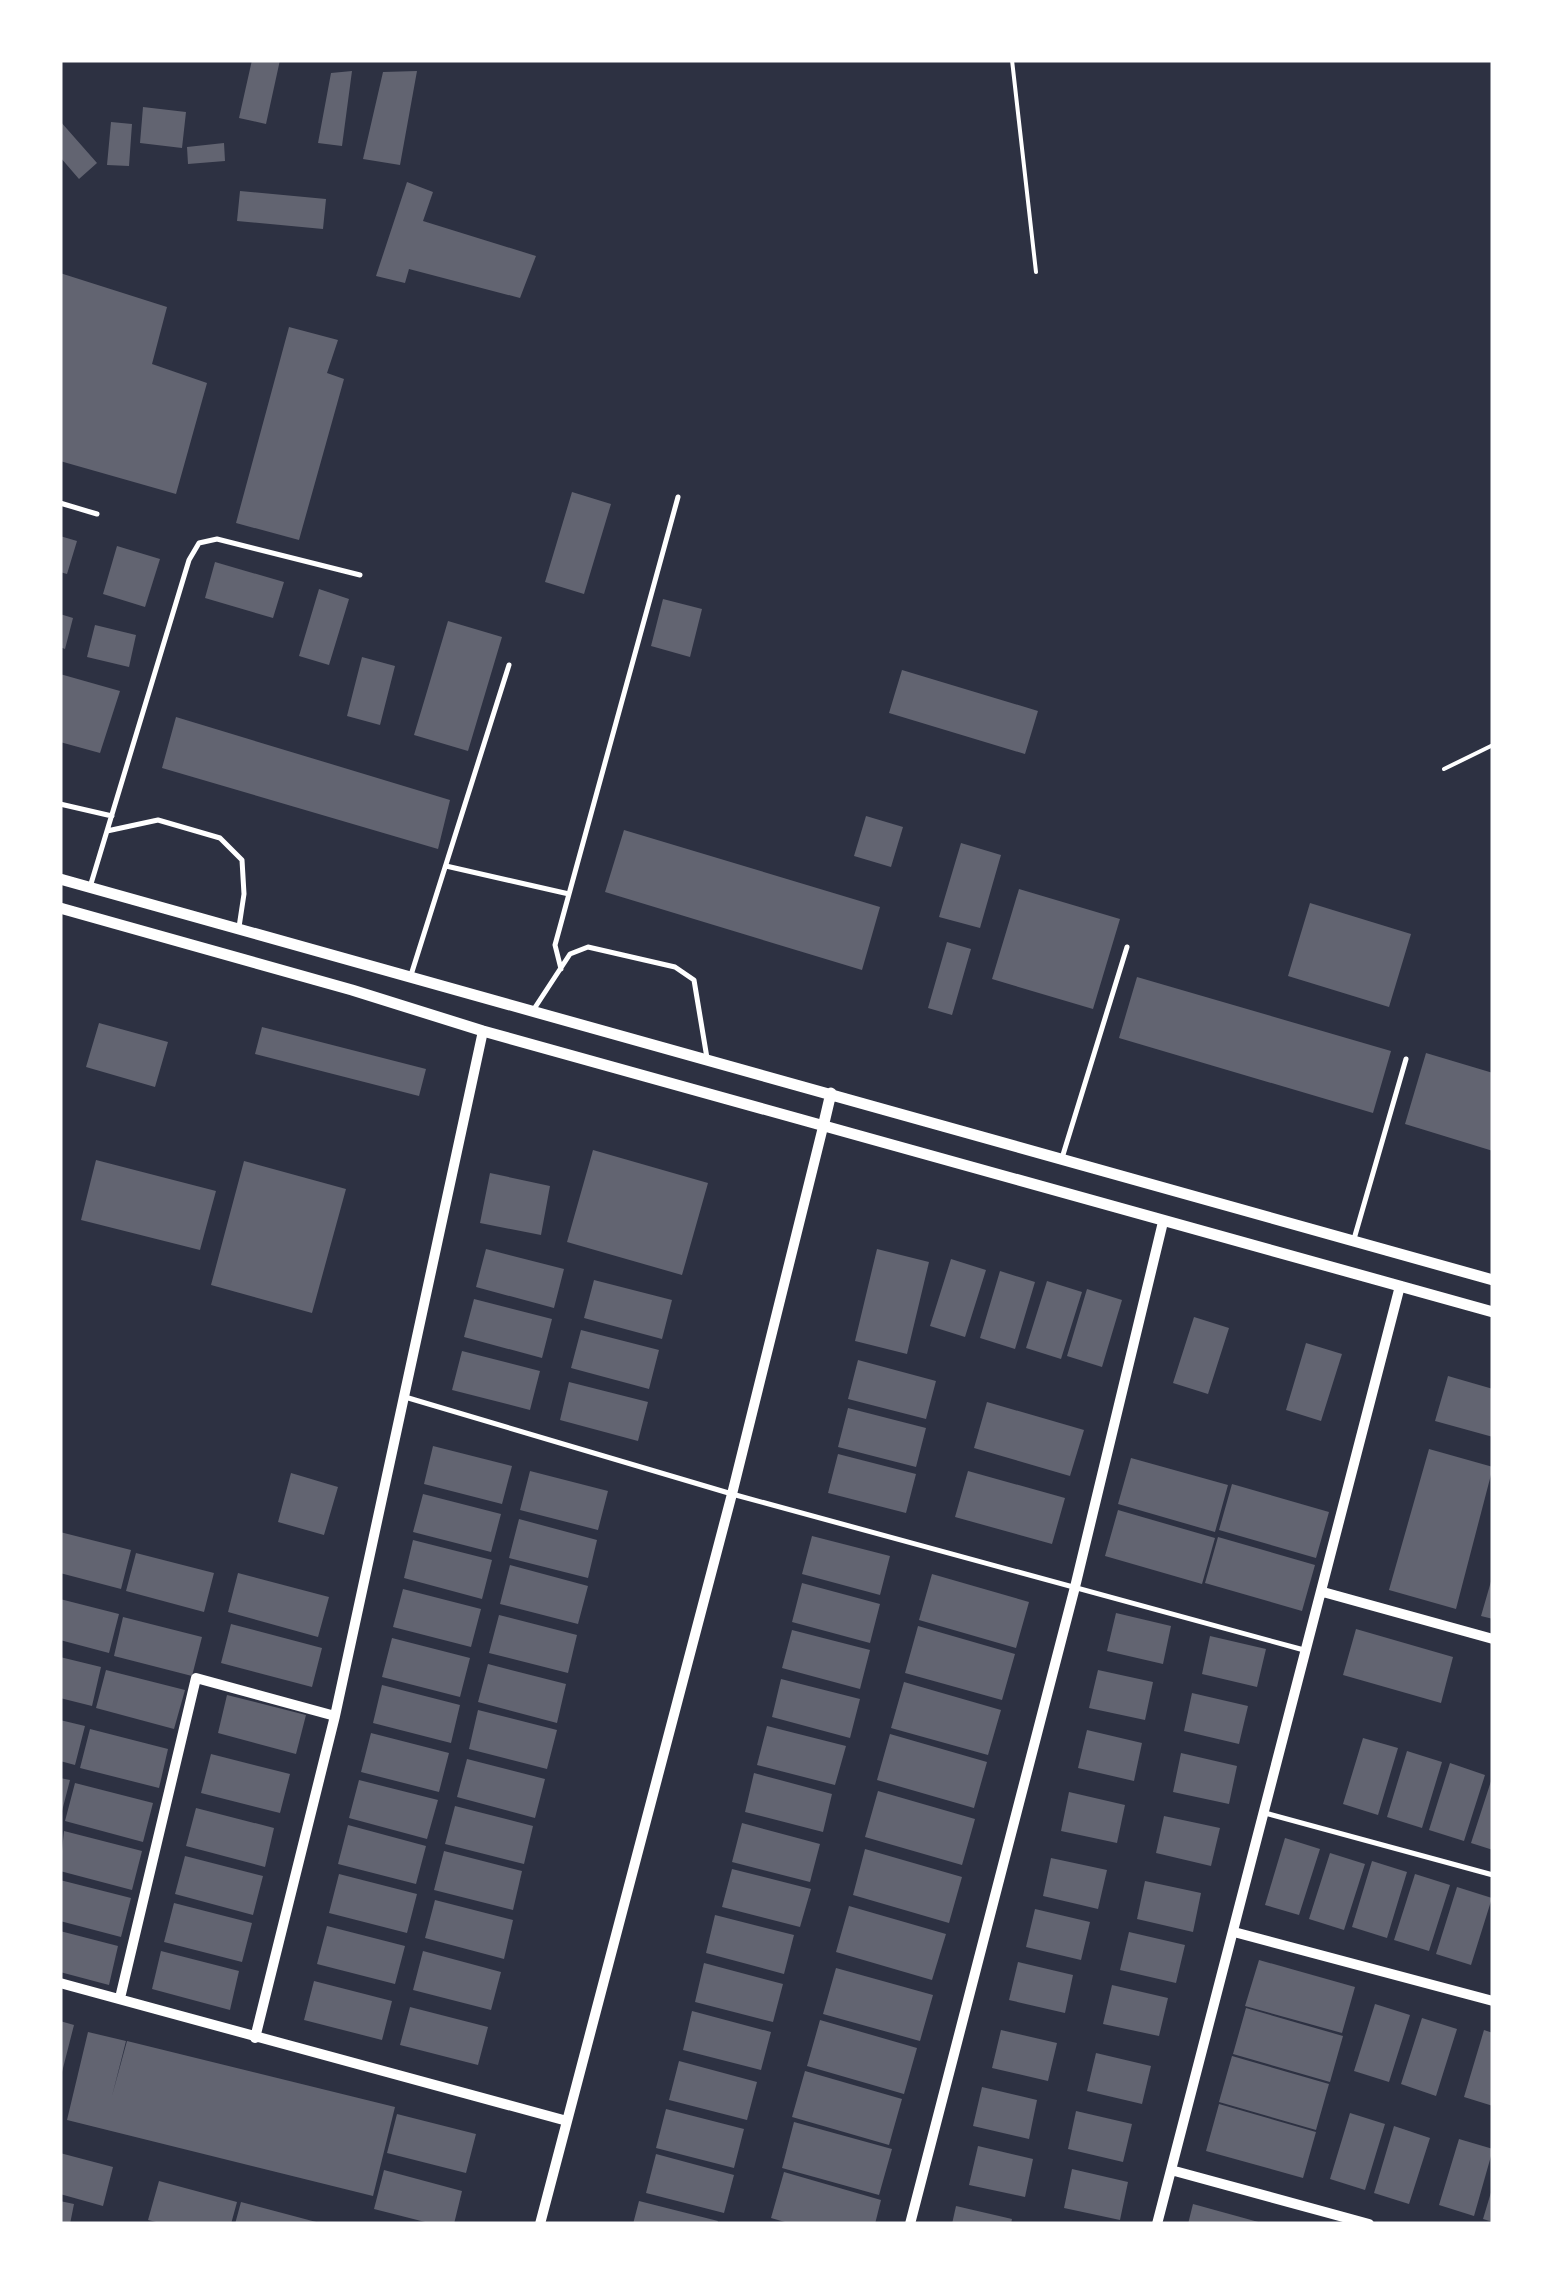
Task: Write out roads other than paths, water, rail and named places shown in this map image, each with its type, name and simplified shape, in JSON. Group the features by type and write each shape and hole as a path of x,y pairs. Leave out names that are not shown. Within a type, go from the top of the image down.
{"street":[{"path":"60,878 1493,1280"},
{"path":"60,908 483,1031 1493,1312"},
{"path":"255,2038 335,1716 483,1031"},
{"path":"540,2224 732,1494 831,1093"},
{"path":"910,2224 1075,1588 1163,1222"},
{"path":"1157,2224 1400,1286"},
{"path":"1322,1592 1493,1639"},
{"path":"120,1998 196,1678 335,1716"},
{"path":"1234,1932 1493,2001"},
{"path":"60,1983 567,2121"},
{"path":"1171,2170 1369,2224"}],"lane":[{"path":"560,968 554,945 678,496"},
{"path":"60,503 97,514"},
{"path":"90,887 188,560 200,543 217,539 360,575"},
{"path":"411,975 509,665"},
{"path":"60,804 112,816"},
{"path":"107,831 158,820 220,838 242,860 240,928"},
{"path":"446,866 569,894"},
{"path":"534,1009 570,954 588,947 675,967 694,980 707,1058"},
{"path":"1062,1158 1127,948"},
{"path":"1354,1240 1406,1059"},
{"path":"402,1396 732,1494 1308,1651"},
{"path":"1265,1813 1493,1876"}]}
